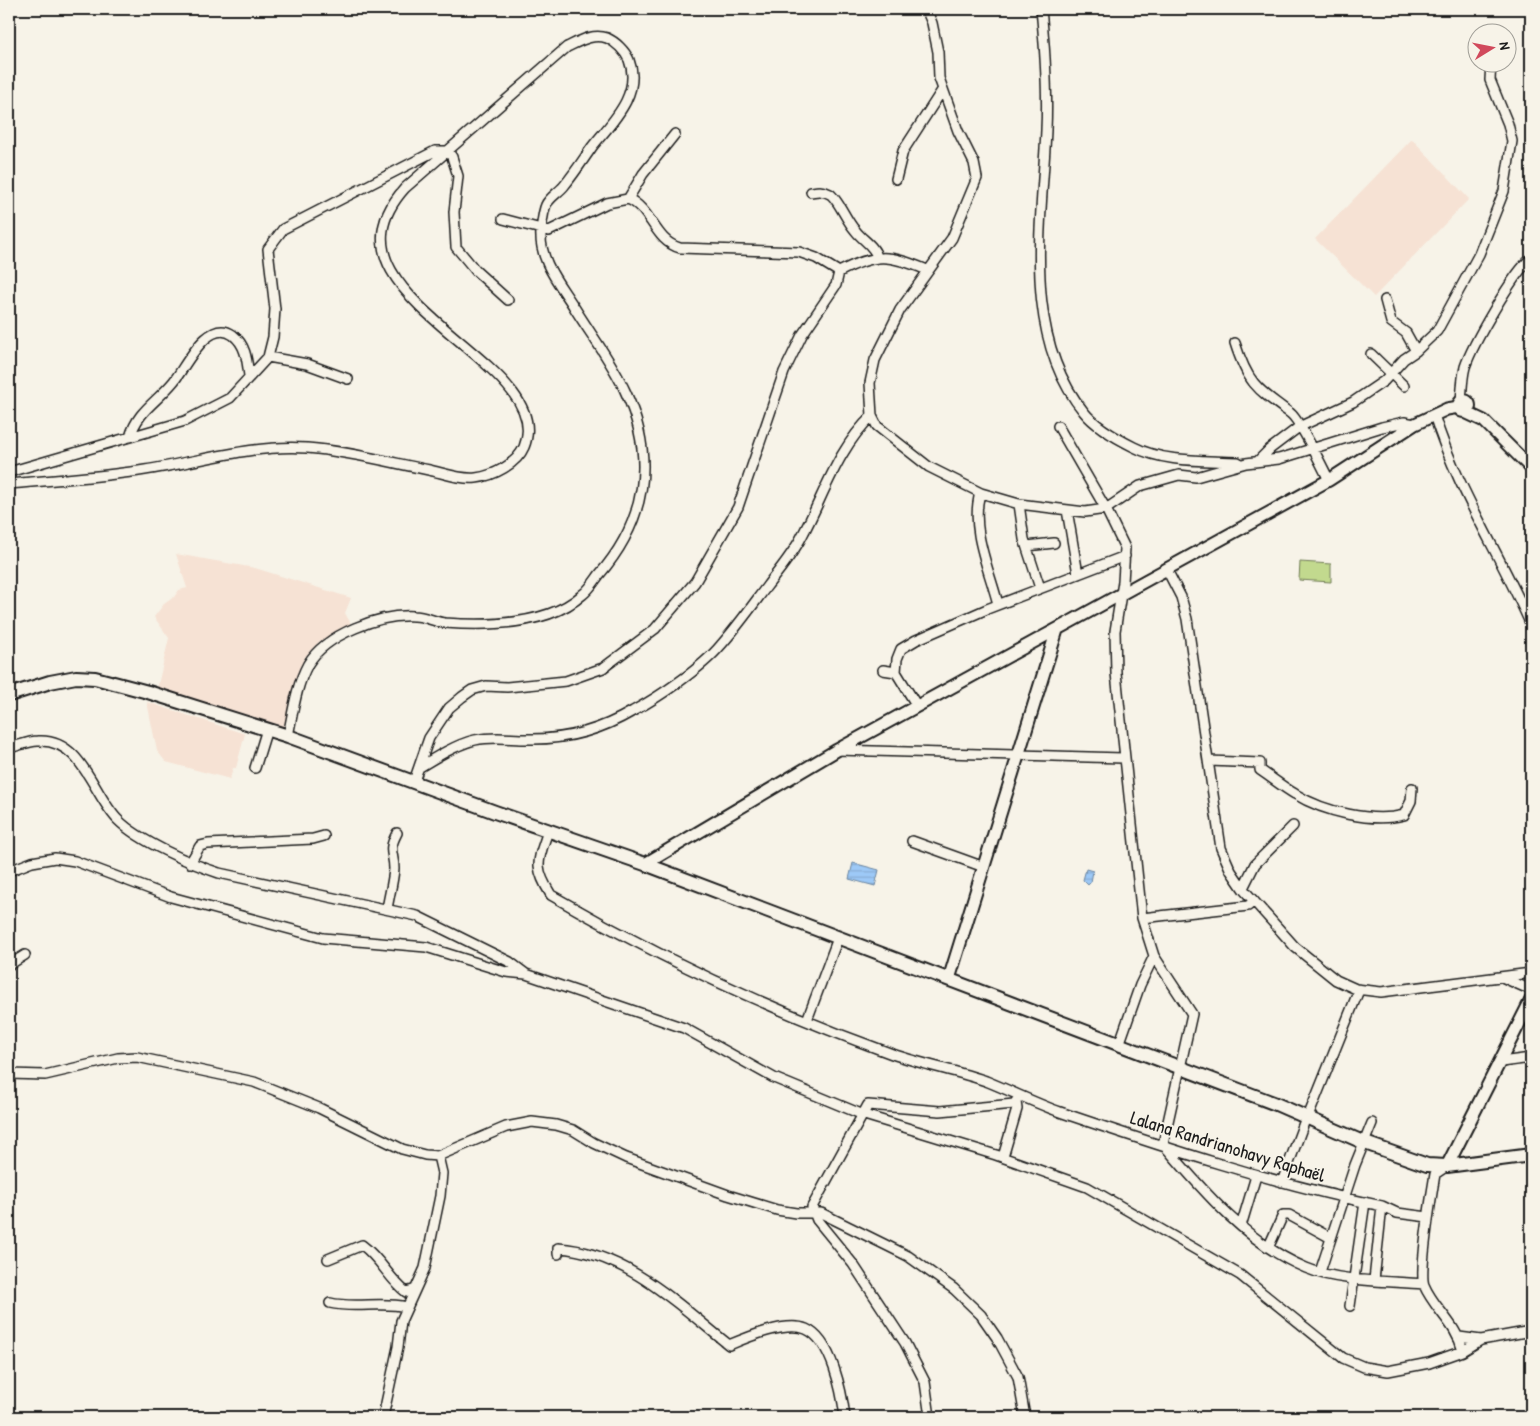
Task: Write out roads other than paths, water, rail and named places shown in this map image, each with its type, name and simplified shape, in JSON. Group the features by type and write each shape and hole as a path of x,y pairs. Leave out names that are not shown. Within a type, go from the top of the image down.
{"main road":[{"path":"9,695 50,682 76,677 95,678 148,692 288,736 645,864 1308,1117 1365,1142 1428,1165 1447,1166 1531,1155"}],"street":[{"path":"926,9 932,23 938,52 939,78 942,89 958,131 974,163 977,178 952,238 927,270 900,310 876,360 870,383 872,416 877,426 929,467 980,493 1019,504 1085,512 1106,509 1140,486 1179,476 1196,477 1246,463 1279,459 1389,425 1404,422 1415,424"},
{"path":"1041,9 1046,58 1046,128 1040,242 1044,316 1051,348 1065,382 1085,413 1135,448 1171,458 1246,463"},
{"path":"9,484 144,470 275,448 307,448 475,479 513,462 524,448 528,433 527,419 520,402 468,347 420,308 393,275 384,255 382,236 384,222 392,202 405,188 567,48 582,39 595,36 608,38 619,46 627,54 632,68 633,83 627,102 564,185 546,205 541,231 544,259 626,391 639,427 644,465 641,488 636,515 619,551 582,596 544,616 524,622 446,623 416,616 394,616 338,634 322,646 304,672 300,681 288,736"},
{"path":"1258,461 1270,449 1299,427 1353,402 1384,381 1404,359 1416,351 1437,331 1483,245 1504,191 1512,141 1508,124 1490,80 1490,72"},
{"path":"896,179 903,151 942,89"},
{"path":"628,199 643,174 675,134"},
{"path":"9,472 185,421 230,398 248,376 268,357 274,337 275,309 268,249 283,229 435,151 448,151"},
{"path":"448,151 458,176 454,212 456,247 476,271 508,300"},
{"path":"811,192 824,191 832,196 840,211 856,233 876,253 877,258"},
{"path":"504,219 549,232 564,226 607,202 628,199 638,204 661,237 670,245 680,248 799,252 816,258 839,272"},
{"path":"839,272 877,258 903,260 927,270"},
{"path":"1465,408 1462,386 1466,365 1473,348 1518,270 1531,259"},
{"path":"414,782 429,738 449,708 472,690 486,686 507,687 566,681 603,668 655,629 695,582 738,507 784,372 802,335 836,285 839,272"},
{"path":"1385,300 1391,322 1406,333 1416,351"},
{"path":"130,437 135,422 140,415 161,398 181,373 197,348 210,335 220,331 227,331 240,341 246,356 248,376"},
{"path":"1235,343 1244,370 1260,390 1290,413 1329,480"},
{"path":"1371,354 1392,372 1404,386"},
{"path":"268,357 307,364 348,379"},
{"path":"645,864 837,750 1329,480 1415,424 1447,409 1465,408 1484,421 1531,468"},
{"path":"1434,415 1470,504 1512,583 1531,625"},
{"path":"420,767 473,741 497,737 529,739 567,737 595,729 632,712 699,664 720,646 750,611 782,567 802,537 840,458 858,430 872,416"},
{"path":"1058,426 1106,509 1125,548 1115,631 1115,656 1123,758 1142,918 1154,956 1192,1014 1163,1144 1222,1210 1269,1246 1306,1268 1355,1278 1424,1284"},
{"path":"980,493 976,513 977,527 998,604"},
{"path":"1019,504 1027,546 1040,588"},
{"path":"1067,510 1078,574"},
{"path":"1027,546 1054,543"},
{"path":"917,706 896,672 897,659 901,649 916,640 998,604 1124,556"},
{"path":"1167,570 1181,597 1188,619 1221,848 1243,888 1295,947 1338,982 1359,990 1381,992 1504,978 1531,973"},
{"path":"949,979 1020,756 1057,630"},
{"path":"883,670 896,672"},
{"path":"255,768 267,729"},
{"path":"9,748 39,740 62,745 85,770 118,820 130,829 190,863 219,873 417,916 457,934 510,962 526,974"},
{"path":"837,750 1123,758"},
{"path":"1209,761 1260,763 1260,770 1296,795 1319,806 1368,818 1381,819 1404,815 1411,800 1412,788"},
{"path":"1243,888 1255,864 1293,826"},
{"name":"Lalana Randrianohavy Raphaël","path":"548,830 538,861 543,882 551,895 675,961 762,1002 886,1052 985,1081 1018,1099 1163,1144 1202,1160 1256,1176 1382,1206 1397,1213 1428,1217"},
{"path":"387,909 394,867 391,856 392,843 397,833"},
{"path":"190,863 200,846 208,844 313,839 324,836"},
{"path":"912,841 984,867"},
{"path":"9,870 32,862 55,858 75,861 171,897 322,938 426,946 506,972 526,974 684,1028 774,1078 861,1114 1003,1157 1087,1188 1232,1270 1317,1335 1342,1358 1364,1367 1388,1371 1429,1363 1463,1352 1481,1340"},
{"path":"1142,918 1248,906 1254,901"},
{"path":"807,1020 819,984 838,938"},
{"path":"9,965 25,955"},
{"path":"1119,1045 1140,985 1154,956"},
{"path":"1504,978 1531,990"},
{"path":"1282,1182 1290,1156 1308,1117 1359,990"},
{"path":"1463,1352 1459,1337 1424,1284 1428,1217 1436,1174 1447,1166 1531,1000"},
{"path":"9,1074 45,1075 118,1058 137,1057 254,1082 319,1108 402,1149 438,1156 506,1127 532,1122 556,1125 573,1130 594,1143 626,1158 728,1195 777,1210 796,1213 821,1213 908,1256 954,1289 981,1315 997,1338 1018,1378 1025,1417"},
{"path":"1501,1062 1531,1058"},
{"path":"930,1417 925,1382 905,1343 853,1264 817,1220 812,1207 861,1114 868,1106 940,1111 1014,1104 1018,1099"},
{"path":"1003,1157 1017,1109 1018,1099"},
{"path":"1320,1272 1344,1198 1372,1123"},
{"path":"382,1417 398,1347 401,1322 413,1290 425,1268 440,1196 442,1172 438,1156"},
{"path":"1241,1226 1256,1176"},
{"path":"1350,1306 1365,1202"},
{"path":"1374,1280 1382,1206"},
{"path":"1269,1246 1283,1215 1289,1215 1331,1238"},
{"path":"328,1259 362,1246 382,1262 399,1287 406,1292 413,1290"},
{"path":"558,1254 558,1248 575,1249 639,1275 729,1346 756,1334 792,1327 807,1330 820,1342 840,1382 845,1417"},
{"path":"330,1303 340,1305 393,1304 407,1307"},
{"path":"1459,1337 1481,1340 1531,1331"}],"water":[{"path":"853,863 879,870 875,886 849,879"},
{"path":"1086,869 1093,871 1091,882 1088,885 1083,880"}]}
